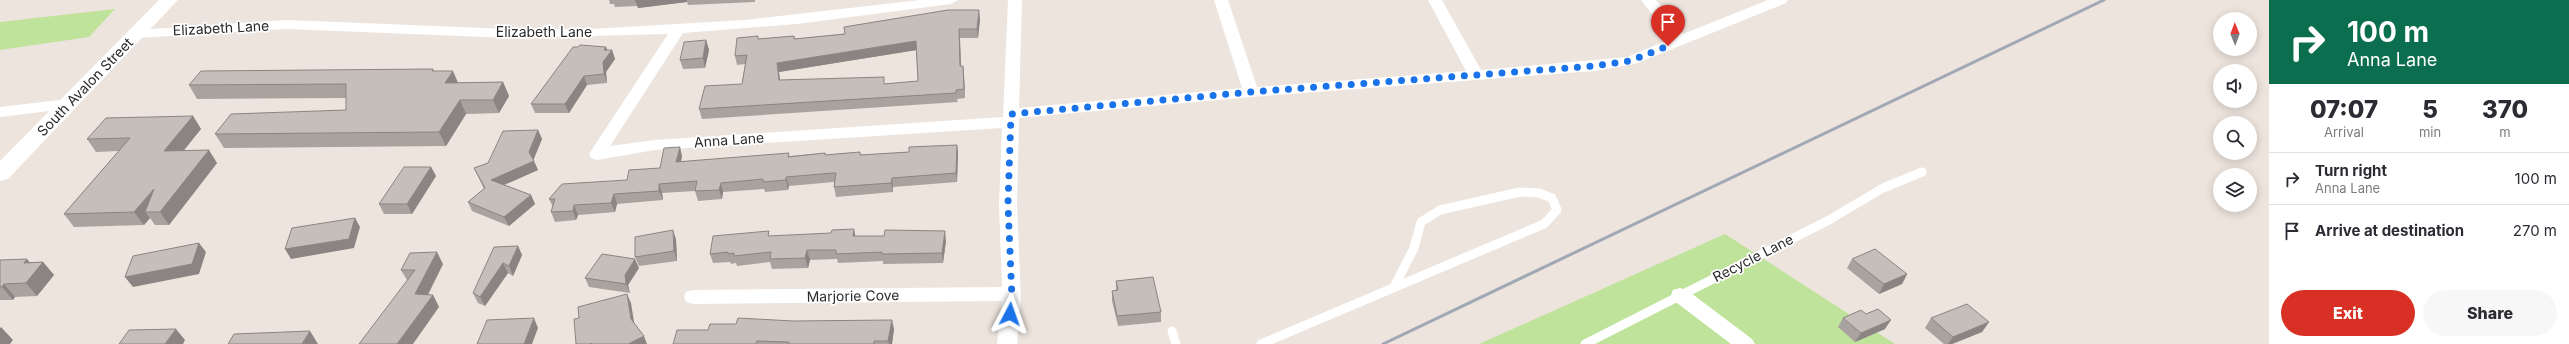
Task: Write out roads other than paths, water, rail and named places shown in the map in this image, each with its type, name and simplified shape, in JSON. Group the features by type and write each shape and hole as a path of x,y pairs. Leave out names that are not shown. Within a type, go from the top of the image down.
{"street":[{"name":"South Avalon Street","path":"0,174 170,0"},
{"name":"Elizabeth Lane","path":"137,34 247,25 309,24 537,34 679,28 861,13 951,0"},
{"path":"1007,344 1012,294 1008,204 1015,0"},
{"path":"1221,0 1251,92"},
{"path":"1435,0 1476,75"},
{"path":"1648,0 1680,41"},
{"name":"Anna Lane","path":"679,28 597,154 655,145 1011,118 1251,92 1594,66 1630,61 1781,0"},
{"path":"0,112 68,104"},
{"name":"Marjorie Cove","path":"693,297 1012,294"},
{"path":"1680,295 1745,344"}],"lane":[{"name":"Recycle Lane","path":"1585,344 1828,220 1883,188 1922,172"},
{"path":"1261,344 1324,314 1394,287 1544,224 1557,210 1552,198 1539,193 1520,192 1440,210 1421,222 1414,248 1394,287"},
{"path":"1172,331 1176,344"}],"railway":[{"path":"1383,344 2104,0"}]}
